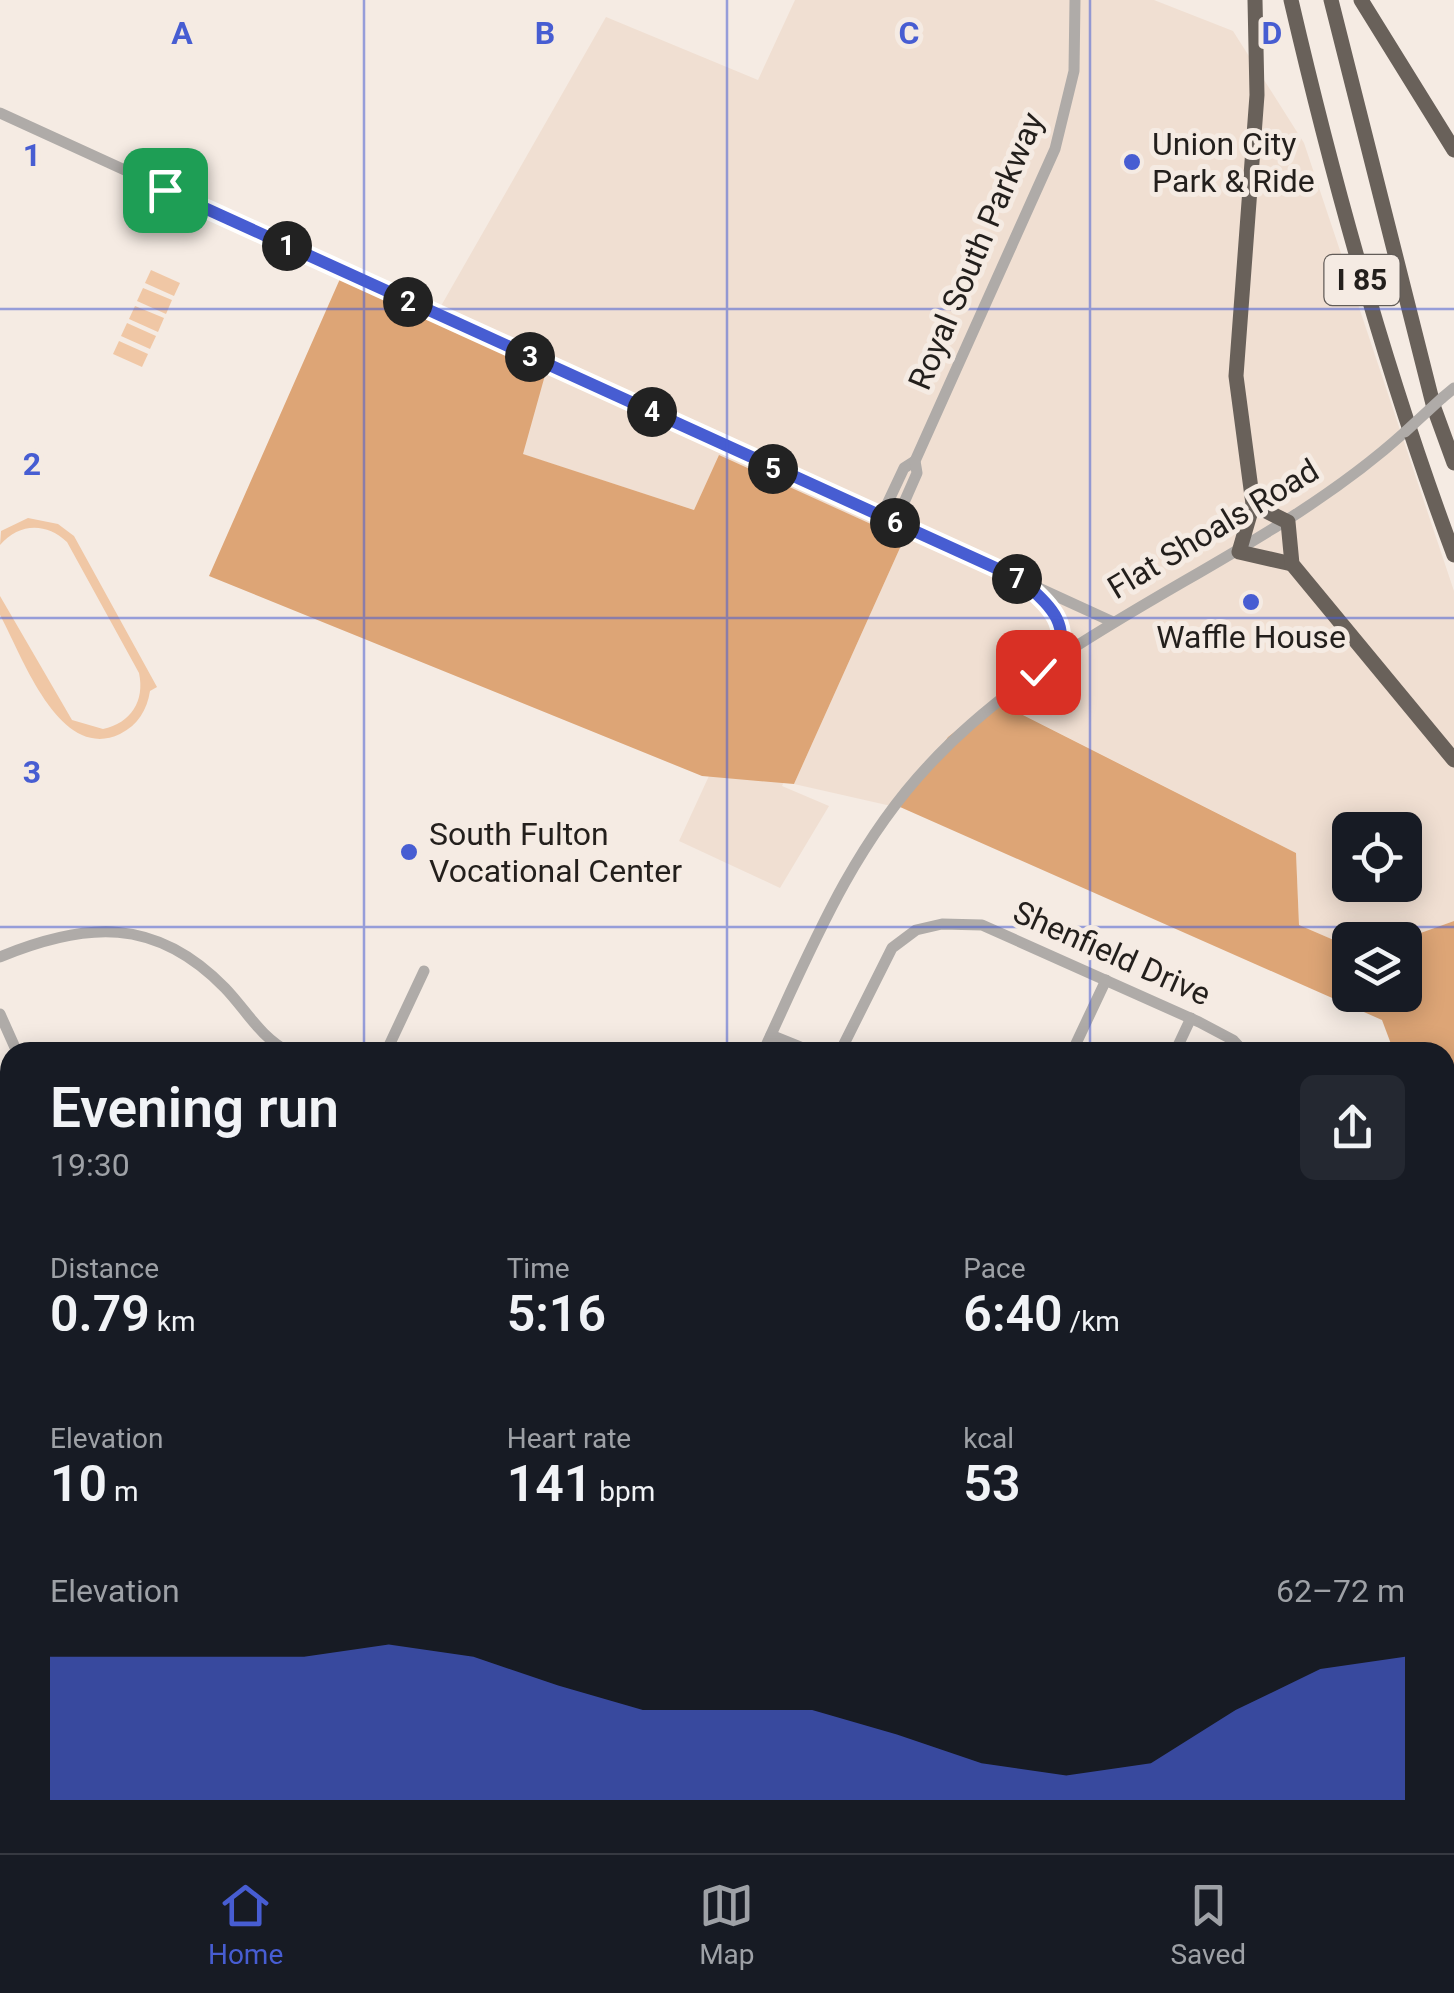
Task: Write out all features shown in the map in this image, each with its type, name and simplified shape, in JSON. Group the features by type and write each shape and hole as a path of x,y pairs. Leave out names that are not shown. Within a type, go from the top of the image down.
{"highway":[{"path":"1255,0 1257,95 1236,376 1253,504 1239,552 1292,564"},
{"name":"I 85","path":"1291,0 1358,266 1407,430 1454,555"},
{"name":"I 85","path":"1331,0 1434,408 1454,462"},
{"path":"1361,0 1454,150"},
{"path":"1253,487 1266,511 1288,522 1292,564 1454,760"}],"street":[{"name":"Royal South Parkway","path":"881,517 904,468 915,461 1055,149 1074,72 1076,0"},
{"path":"0,113 1114,622"},
{"name":"Flat Shoals Road","path":"768,1042 830,905 903,795 981,716 1114,622 1288,522 1381,454 1454,388"},
{"name":"Royal South Parkway","path":"895,523 917,473 915,461"},
{"path":"1022,580 1053,610 1063,629 1056,660"},
{"name":"Shenfield Drive","path":"845,1042 892,948 916,930 942,924 982,924 1191,1018 1235,1042"},
{"path":"0,957 69,932 104,929 138,936 212,975 259,1031 275,1042"},
{"path":"391,1042 424,971"},
{"path":"1077,1042 1106,980"},
{"path":"0,1014 12,1042"},
{"path":"1180,1042 1191,1018"},
{"path":"771,1035 788,1042"}],"shaded area":[{"path":"795,0 1154,0 1233,31 1304,143 1454,591 1454,921 1422,932 1422,922 1332,922 1332,939 1299,925 1296,853 996,701 900,808 794,784 904,539 719,456 694,510 522,454 437,313 606,17 758,80"},
{"path":"151,270 180,283 174,296 145,283"},
{"path":"343,272 547,368 523,454 694,510 719,455 904,539 794,784 702,776 209,576"},
{"path":"143,288 172,300 166,314 137,301"},
{"path":"135,306 164,318 158,332 129,319"},
{"path":"127,323 156,336 150,349 121,336"},
{"path":"119,341 148,354 142,367 113,354"},
{"path":"28,518 58,524 74,536 157,687 150,691 137,721 120,734 98,739 79,733 61,720 32,678 0,615 0,596 72,720 103,729 121,722 134,709 140,693 139,673 67,542 50,531 33,528 16,532 0,545 1,531"},
{"path":"761,663 829,692 782,786 829,806 780,888 679,841"},
{"path":"995,701 1296,853 1299,925 1332,939 1332,998 900,807 948,737"},
{"path":"1454,921 1454,1042 1390,1042 1382,1020 1364,1012 1422,1012 1422,932"}],"place":[{"name":"Union City Park & Ride","path":"1132,162"},
{"name":"Waffle House","path":"1251,602"},
{"name":"South Fulton Vocational Center","path":"409,852"}],"route":[{"path":"165,190 1022,580 1053,610 1063,629 1056,660 1038,672"}]}
